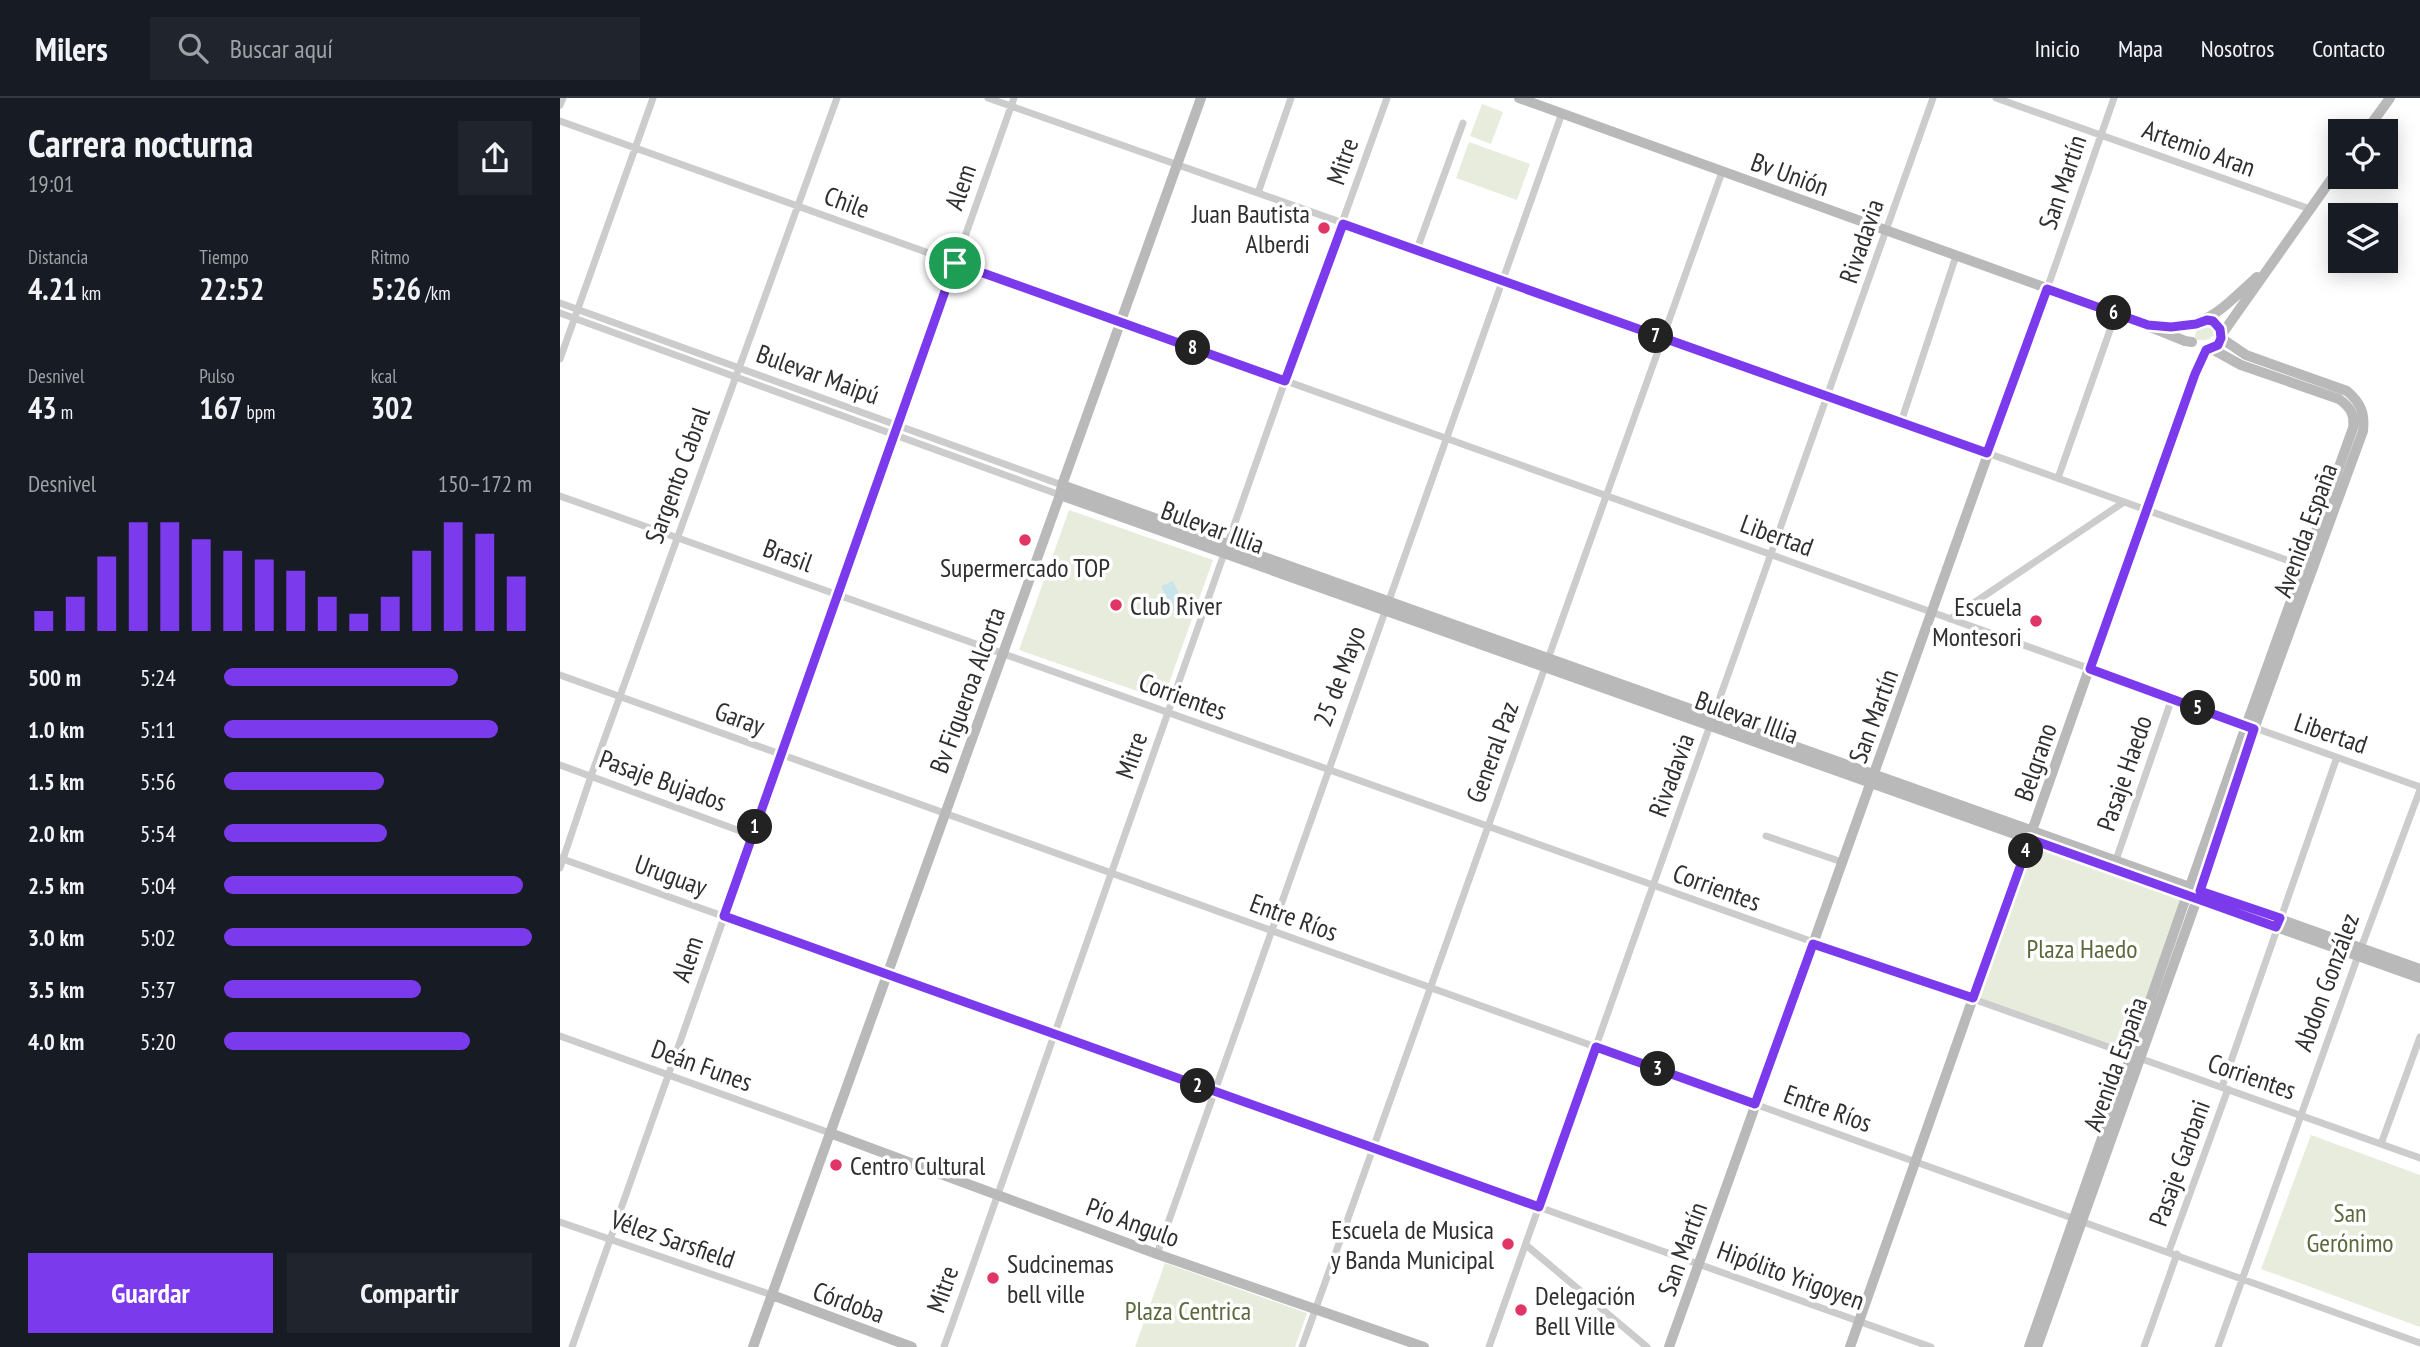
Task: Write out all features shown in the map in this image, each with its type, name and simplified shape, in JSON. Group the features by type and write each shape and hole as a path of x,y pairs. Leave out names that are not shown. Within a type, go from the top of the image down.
{"main road":[{"name":"Bv Figueroa Alcorta","path":"753,1347 1201,98"},
{"name":"Bv Unión","path":"1519,98 2192,342"},
{"path":"2375,119 2390,98"},
{"path":"2209,350 2218,345 2221,336 2267,268 2328,184"},
{"path":"2148,325 2171,327 2207,320 2267,268"},
{"name":"San Martín","path":"1669,1347 2047,289"},
{"path":"2207,320 2217,324 2221,336 2246,355 2347,391 2353,403"},
{"path":"2196,324 2191,332 2192,342 2198,348 2353,403"},
{"name":"Belgrano","path":"1850,1347 2175,425 2209,350"},
{"name":"Avenida España","path":"2029,1347 2194,894 2250,727 2363,430 2365,418 2353,403"},
{"name":"Bulevar Illia","path":"1061,490 2359,952 2420,978"},
{"name":"Bulevar Illia","path":"2031,835 2116,860 2194,894"},
{"name":"Bulevar Illia","path":"2359,952 2420,969"},
{"name":"Pío Angulo","path":"830,1133 1157,1254 1424,1347"},
{"name":"Avenida España","path":"2037,1347 2077,1219"},
{"name":"Córdoba","path":"772,1296 912,1347"}],"street":[{"path":"560,105 563,98"},
{"path":"560,359 653,98"},
{"name":"Sargento Cabral","path":"560,868 837,98"},
{"path":"988,98 1012,102 1177,165 1417,248 2309,568"},
{"path":"1258,193 1291,98"},
{"name":"Mitre","path":"944,1347 1387,98"},
{"name":"Rivadavia","path":"1489,1347 1933,98"},
{"name":"Artemio Aran","path":"1996,98 2310,209"},
{"name":"San Martín","path":"2047,289 2114,98"},
{"name":"Alem","path":"572,1347 1012,102"},
{"name":"25 de Mayo","path":"1157,1254 1562,114"},
{"name":"Chile","path":"560,121 1120,322"},
{"path":"1417,248 1463,122"},
{"name":"General Paz","path":"1302,1347 1722,172"},
{"path":"1900,422 1956,256"},
{"name":"Bulevar Maipú","path":"560,303 898,425 1061,490"},
{"name":"Bulevar Maipú","path":"560,313 894,435 1061,490"},
{"path":"2058,478 2116,313"},
{"name":"Libertad","path":"1120,322 2420,789"},
{"name":"Brasil","path":"560,496 1002,654"},
{"path":"1950,619 2124,502"},
{"name":"Corrientes","path":"1002,654 2420,1158"},
{"name":"Garay","path":"560,676 945,814"},
{"name":"Pasaje Haedo","path":"2116,860 2172,698"},
{"name":"Pasaje Garbani","path":"2144,1347 2278,923 2337,757"},
{"name":"Pasaje Bujados","path":"560,765 751,835"},
{"name":"Abdon González","path":"2218,1347 2420,789"},
{"name":"Entre Ríos","path":"945,814 2420,1342"},
{"path":"1766,836 1842,862"},
{"name":"Uruguay","path":"562,858 887,974"},
{"name":"Hipólito Yrigoyen","path":"887,974 1931,1347"},
{"name":"Deán Funes","path":"560,1036 830,1133"},
{"path":"2381,1144 2420,1037"},
{"name":"Vélez Sarsfield","path":"560,1222 772,1296"},
{"path":"1526,1245 1647,1347"},
{"path":"2402,1347 2405,1337"}],"green space":[{"path":"1482,104 1503,112 1491,144 1470,136"},
{"path":"1469,142 1530,164 1517,200 1456,178"},
{"path":"2203,326 2213,329 2215,335 2206,340 2196,340 2197,329"},
{"name":"Club River","path":"1069,510 1213,560 1163,700 1019,650"},
{"name":"Plaza Haedo","path":"2034,844 2183,897 2129,1052 1980,999"},
{"name":"San Gerónimo","path":"2311,1135 2420,1175 2420,1327 2261,1269"},
{"name":"Plaza Centrica","path":"1165,1263 1307,1313 1295,1347 1135,1347"}],"water":[{"path":"1173,581 1185,605 1173,611 1161,586"}],"place":[{"name":"Juan Bautista Alberdi","path":"1324,228"},
{"name":"Supermercado TOP","path":"1025,540"},
{"name":"Club River","path":"1116,605"},
{"name":"Escuela Montesori","path":"2036,621"},
{"name":"Centro Cultural","path":"836,1165"},
{"name":"Escuela de Musica y Banda Municipal","path":"1508,1244"},
{"name":"Sudcinemas bell ville","path":"993,1278"},
{"name":"Delegación Bell Ville","path":"1521,1310"}],"route":[{"path":"1343,224 1417,248 1987,453 2047,289 2148,325 2171,327 2213,321 2220,329 2221,338 2218,345 2206,350 2195,374 2090,669 2254,729 2200,891 2280,918 2276,927 2030,839 1973,998 1813,944 1755,1104 1596,1047 1539,1207 724,916 955,263 1285,381 1343,224"}]}
